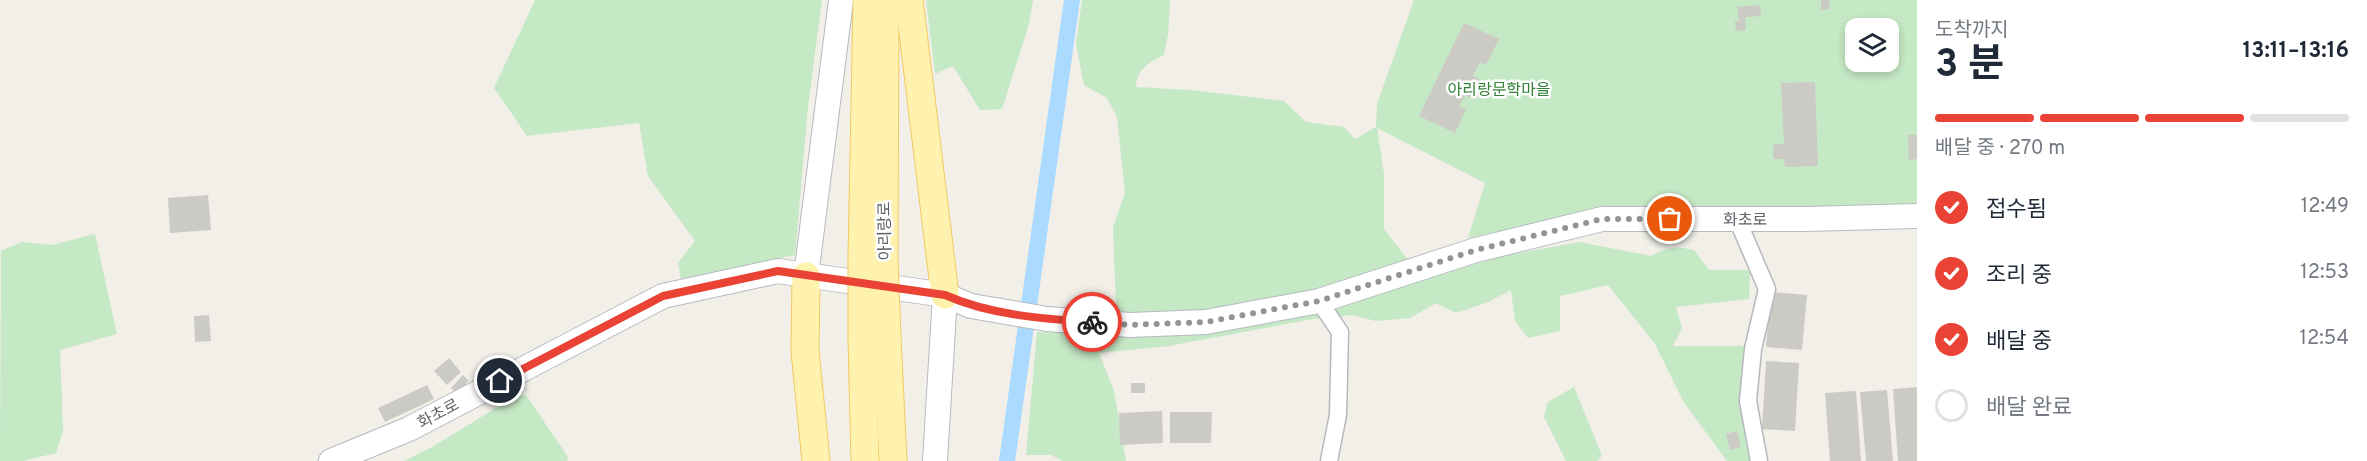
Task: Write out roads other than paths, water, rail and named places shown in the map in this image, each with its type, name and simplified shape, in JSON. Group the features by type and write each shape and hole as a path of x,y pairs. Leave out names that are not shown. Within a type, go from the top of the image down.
{"main road":[{"name":"아리랑로","path":"865,461 874,338 867,0"},
{"name":"아리랑로","path":"873,260 885,0"},
{"path":"909,0 945,295"},
{"path":"806,276 805,351 816,461"},
{"name":"아리랑로","path":"874,338 893,461"}],"street":[{"path":"806,276 841,0"},
{"name":"화초로","path":"331,461 409,429 663,296 778,271 945,295 971,306 1047,319 1130,325 1206,322 1319,301 1476,250 1602,219 1917,216"},
{"path":"1737,219 1767,289 1753,349 1748,401 1759,461"},
{"path":"936,461 945,295"},
{"path":"1319,301 1340,332 1338,415 1329,461"}],"waterway":[{"path":"1007,461 1072,0"}],"park label":[{"name":"아리랑문학마을","path":"1499,89"}]}
